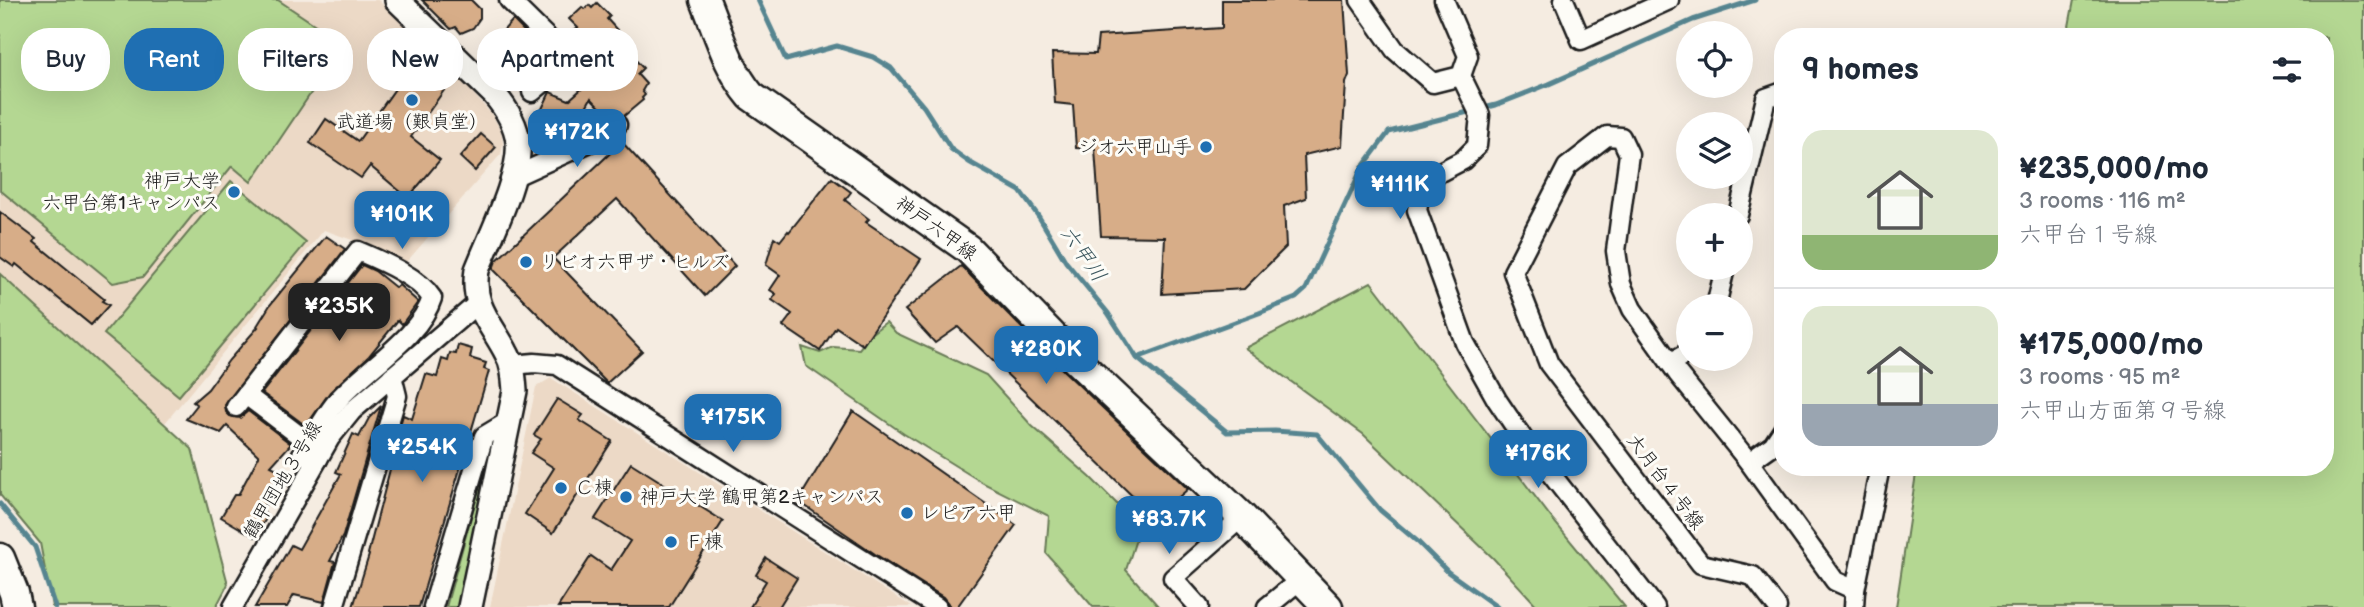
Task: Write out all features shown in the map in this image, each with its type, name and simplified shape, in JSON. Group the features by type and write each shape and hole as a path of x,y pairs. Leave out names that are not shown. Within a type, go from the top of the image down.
{"main road":[{"name":"神戸六甲線","path":"705,0 729,60 741,85 751,96 968,249 1076,360 1242,517 1328,607"},
{"path":"0,558 17,607"}],"street":[{"path":"397,0 494,94 506,109 515,128 518,144 513,177 477,270 474,288 478,303 512,365 515,391 470,607"},
{"path":"509,0 570,60 532,92"},
{"path":"1360,0 1395,50 1433,83 1461,76"},
{"path":"1444,0 1468,56 1461,76 1480,115 1477,146 1463,160 1440,172 1421,187 1417,210 1465,343 1497,400 1522,437 1655,607"},
{"path":"1564,0 1581,40 1669,0"},
{"path":"1741,203 1766,98 1774,95"},
{"path":"513,177 608,134 617,125"},
{"name":"大月台４号線","path":"1670,363 1632,309 1621,284 1616,251 1629,153 1620,137 1607,136 1567,167 1513,272 1549,364 1701,564 1753,576 1777,607"},
{"path":"358,251 384,262 427,289 432,298 428,310 416,326 338,401 314,451 241,401 358,251"},
{"name":"鶴甲団地３号線","path":"233,607 314,451 330,438 352,411 478,303"},
{"path":"1676,360 1670,363 1749,462 1835,581 1854,599"},
{"path":"512,365 557,365 937,607"},
{"path":"334,607 397,396 392,376"},
{"path":"433,607 484,436 509,421"},
{"path":"1749,462 1774,444"},
{"path":"1854,599 1878,476"},
{"path":"1199,607 1173,578 1242,517"},
{"path":"1267,607 1301,579"}],"shaded area":[{"name":"神戸大学 六甲台第1キャンパス","path":"0,0 378,0 407,28 367,28 367,91 463,91 463,82 493,116 501,131 501,154 402,267 358,242 324,230 165,423 0,274"},
{"name":"神戸大学 鶴甲第2キャンパス","path":"551,378 912,607 490,607 536,387"}],"green space":[{"path":"0,0 278,0 320,28 238,28 238,91 312,91 251,182 232,166 143,277 113,283 0,190"},
{"path":"2074,0 2364,0 2364,607 1896,607 1916,476 2334,476 2334,28 2069,28"},
{"path":"231,181 306,243 179,396 104,334"},
{"path":"0,274 192,449 228,584 216,607 52,607 40,543 0,495"},
{"path":"1371,282 1553,520 1625,607 1538,607 1493,558 1363,434 1245,348"},
{"path":"886,322 896,333 986,375 1032,426 1090,477 1140,527 1126,570 1159,607 1093,607 1046,553 1049,516 983,483 904,434 806,366 802,347 820,353 833,347 859,349 872,333"},
{"path":"489,453 458,607 446,607"}],"building":[{"path":"422,0 471,0 480,9 480,18 473,28 463,32 463,28 450,28"},
{"name":"ジオ六甲山手","path":"1222,0 1344,0 1349,75 1346,83 1342,146 1304,155 1306,198 1284,206 1286,247 1244,289 1162,294 1165,237 1101,236 1095,149 1076,148 1073,105 1055,103 1052,53 1096,54 1098,36 1222,28"},
{"path":"597,3 610,16 607,19 615,28 578,28 569,19 582,7 585,9 589,5 592,8"},
{"path":"513,20 521,28 506,28"},
{"path":"638,75 646,84 642,91 645,95 643,100 624,116 615,114 609,117 591,98 574,129 540,113 550,92 569,100 579,91 638,91"},
{"path":"393,91 444,91 411,137 440,160 408,198 370,166 361,178 310,143 326,119 358,141"},
{"path":"481,134 496,147 475,171 460,157"},
{"name":"リビオ六甲ザ・ヒルズ","path":"622,142 735,266 705,296 617,199 553,258 642,351 607,383 493,269 496,261"},
{"path":"832,178 851,192 845,200 869,219 866,222 921,259 863,345 836,327 820,351 783,326 792,314 772,300 776,294 770,290 780,275 766,265 774,237 780,241 789,232"},
{"path":"0,212 36,239 34,242 109,305 91,325 16,264 14,267 0,257"},
{"path":"326,236 345,249 225,405 230,416 240,418 248,411 291,444 271,466 294,478 290,485 283,485 274,502 260,506 267,517 255,537 221,517 234,495 238,495 259,456 227,426 221,433 186,419 197,405 193,402 208,389 258,327 270,305"},
{"path":"362,265 375,271 396,288 399,285 418,302 402,324 398,320 369,356 330,392 306,426 262,393"},
{"path":"961,266 1065,372 1188,489 1155,518 958,327 935,343 905,310"},
{"path":"458,345 472,349 470,358 486,363 484,369 489,371 419,607 353,607 369,555 403,415 412,419 426,374 437,377 442,359 448,361 450,353 456,354"},
{"name":"Ｃ棟","path":"557,399 583,415 579,420 612,441 553,533 525,514 554,468 531,453 541,439 534,435"},
{"path":"381,406 343,536 330,561 335,562 324,602 294,595 287,607 255,607 291,545 299,549 341,474 336,472 353,434 359,437 369,418"},
{"name":"レピア六甲","path":"853,411 1016,525 957,607 951,607 943,597 798,501"},
{"name":"Ｆ棟","path":"631,463 723,521 669,607 558,607 591,556 611,570 630,541 595,519"},
{"path":"766,558 797,578 779,607 750,607 766,581 756,575"}],"waterway":[{"name":"六甲川","path":"758,0 786,60 837,46 873,57 891,68 924,107 951,149 1020,191 1066,262 1108,313 1137,358 1227,432 1317,434 1380,510 1448,572 1497,607"},
{"path":"1137,358 1296,298 1306,289 1362,168 1389,132 1496,105 1693,20 1755,0"},
{"path":"0,504 35,547 55,607"}],"place":[{"name":"武道場（艱貞堂）","path":"412,100"},
{"name":"ジオ六甲山手","path":"1206,147"},
{"name":"神戸大学 六甲台第1キャンパス","path":"234,192"},
{"name":"リビオ六甲ザ・ヒルズ","path":"526,262"},
{"name":"Ｃ棟","path":"561,488"},
{"name":"神戸大学 鶴甲第2キャンパス","path":"626,497"},
{"name":"レピア六甲","path":"907,513"},
{"name":"Ｆ棟","path":"671,542"}]}
